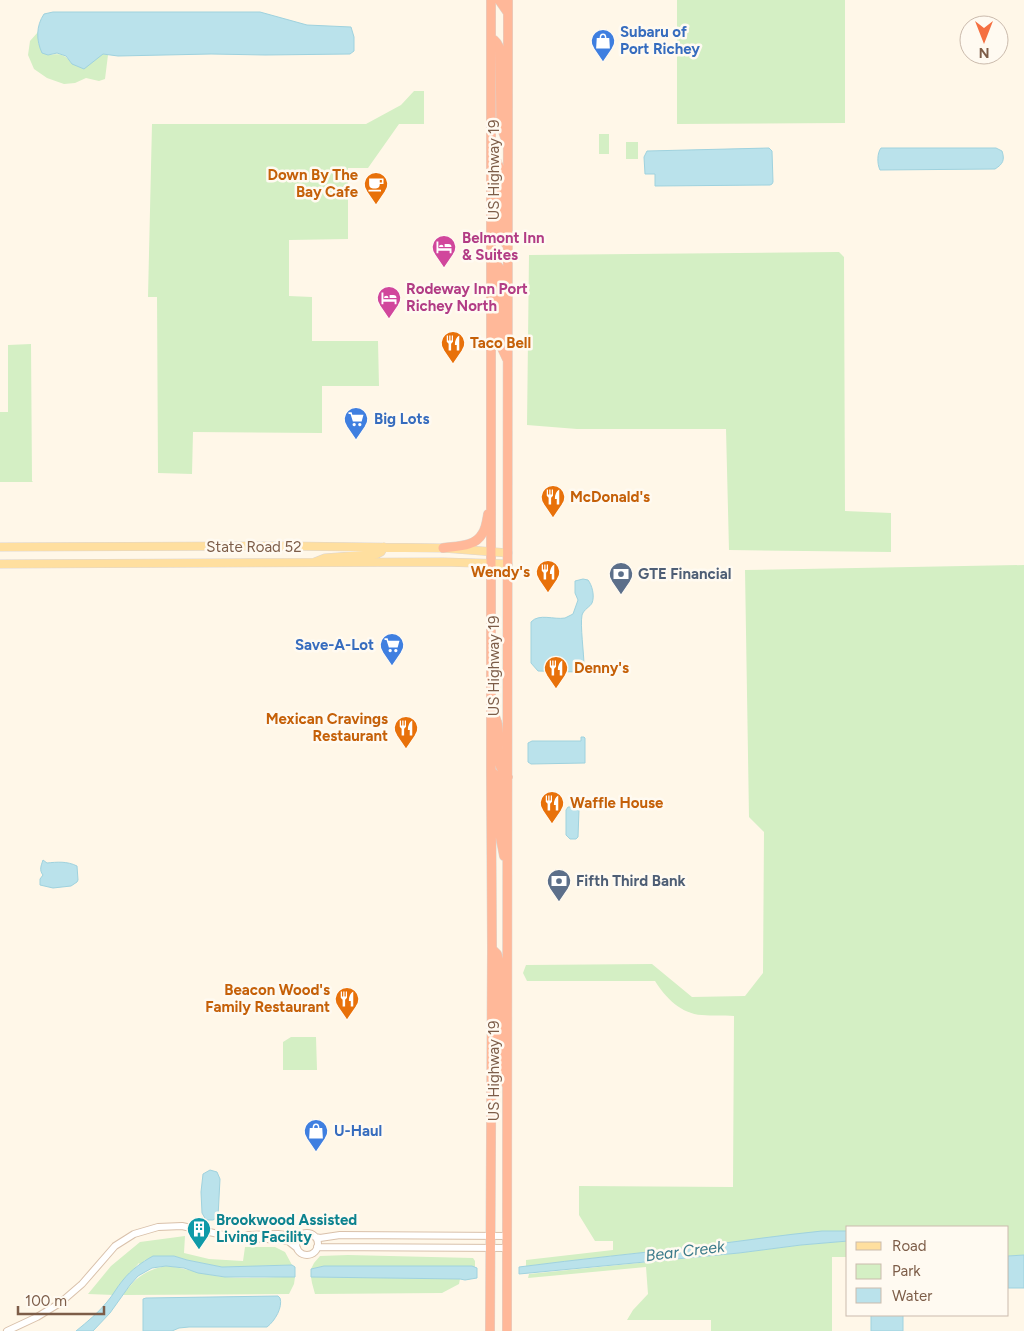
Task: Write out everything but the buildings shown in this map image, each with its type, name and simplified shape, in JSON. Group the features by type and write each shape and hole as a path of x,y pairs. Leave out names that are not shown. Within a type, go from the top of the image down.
{"highway":[{"name":"US Highway 19","path":"490,1331 492,949 491,0"},
{"path":"499,0 508,13"},
{"name":"US Highway 19","path":"507,1331 508,0"},
{"path":"491,38 496,40 500,51 500,126 508,146"},
{"path":"491,148 499,166 500,230 508,247"},
{"path":"491,255 500,269 500,344 508,362"},
{"path":"444,548 468,545 478,539 483,534 491,504"},
{"path":"491,708 498,723 500,764 508,777"},
{"path":"491,770 500,783 500,835 508,873"},
{"path":"492,949 497,954 499,962 500,1068 508,1089"}],"main road":[{"name":"State Road 52","path":"0,547 384,547 444,548 508,553"},
{"path":"310,563 324,558 377,554 384,547"},
{"name":"State Road 52","path":"0,564 508,564"}],"street":[{"path":"7,1331 37,1317 60,1303 82,1284 116,1246 134,1234 158,1227 182,1226 232,1237 288,1241 301,1252 308,1254 314,1252 318,1247 318,1241 315,1237"},
{"path":"232,1237 278,1234 299,1237 308,1233 320,1238 340,1235 508,1236"},
{"path":"298,1248 299,1237"},
{"path":"318,1247 508,1248"}],"green space":[{"path":"677,0 845,0 845,123 677,124"},
{"path":"38,32 38,43 48,55 62,55 72,64 103,54 108,55 105,79 99,81 86,78 75,83 64,84 47,78 34,69 28,55 30,41"},
{"path":"414,91 424,91 424,124 399,124 368,168 348,168 348,239 289,240 289,296 312,297 312,341 378,341 379,386 322,386 322,433 193,432 192,474 158,473 157,297 148,297 152,124 366,124 401,105"},
{"path":"599,134 609,134 609,154 599,154"},
{"path":"626,142 638,142 638,159 626,159"},
{"path":"839,252 844,257 845,511 891,513 891,552 729,550 726,429 577,429 527,425 529,255"},
{"path":"31,344 33,482 0,482 0,412 8,412 8,345"},
{"path":"1024,565 1024,1255 1009,1256 1009,1226 846,1226 846,1231 782,1236 526,1266 526,1260 613,1250 613,1241 595,1241 579,1215 579,1186 733,1187 734,1016 702,1015 687,1012 674,1004 655,981 527,981 523,973 526,965 652,964 692,997 745,996 763,973 764,832 749,817 745,570"},
{"path":"291,1037 316,1037 317,1070 283,1070 283,1042"},
{"path":"185,1236 184,1253 209,1259 243,1261 245,1247 275,1247 285,1252 292,1265 222,1267 174,1256 145,1260 140,1265 139,1263 125,1278 114,1295 88,1294 111,1266 140,1242"},
{"path":"846,1241 846,1257 832,1257 832,1331 711,1331 711,1320 627,1320 633,1310 648,1294 646,1267 528,1278 529,1274"},
{"path":"320,1256 473,1258 475,1267 324,1266 311,1269"},
{"path":"166,1266 224,1277 295,1277 289,1294 123,1295 146,1272"},
{"path":"311,1277 460,1279 459,1284 442,1293 315,1294"}],"water":[{"path":"53,12 260,12 307,25 351,27 354,37 354,51 350,54 118,56 103,54 84,69 72,64 66,56 57,53 48,55 42,53 38,38 39,23 44,14"},
{"path":"769,148 772,151 773,182 770,185 655,186 655,174 645,174 644,157 647,151"},
{"path":"881,148 996,148 1002,151 1003,159 1002,163 995,169 880,170 878,159"},
{"path":"588,580 593,591 593,597 592,603 582,615 583,670 578,672 538,671 531,663 531,622 542,617 565,618 573,614 578,600 575,593 575,581"},
{"path":"581,737 585,738 585,763 531,764 528,762 528,743 532,741 581,741"},
{"path":"568,807 579,810 578,837 576,839 570,839 566,835 566,810"},
{"path":"43,860 47,863 58,862 77,866 77,882 71,886 53,888 40,885 40,879 43,875 41,866"},
{"path":"210,1170 217,1172 220,1179 218,1217 213,1220 206,1220 202,1213 201,1192 203,1174"},
{"name":"Bear Creek","path":"822,1231 846,1231 846,1241 519,1274 519,1267"},
{"path":"1024,1255 1024,1288 1009,1288 1009,1256"},
{"path":"153,1256 174,1256 222,1267 292,1265 295,1267 295,1277 225,1277 198,1273 184,1268 166,1266 152,1268 138,1276 110,1313 93,1331 76,1331 104,1306 130,1273"},
{"path":"324,1266 472,1266 477,1268 477,1278 465,1280 311,1277 311,1269"},
{"path":"278,1296 281,1302 279,1310 267,1327 189,1327 172,1331 143,1331 143,1299 146,1298"},
{"path":"871,1316 903,1316 903,1331 871,1331"}],"place":[{"name":"Subaru of Port Richey","path":"603,62"},
{"name":"Down By The Bay Cafe","path":"376,205"},
{"name":"Belmont Inn & Suites","path":"444,268"},
{"name":"Rodeway Inn Port Richey North","path":"389,319"},
{"name":"Taco Bell","path":"453,364"},
{"name":"Big Lots","path":"356,440"},
{"name":"McDonald's","path":"553,518"},
{"name":"Wendy's","path":"548,593"},
{"name":"GTE Financial","path":"621,595"},
{"name":"Save-A-Lot","path":"392,666"},
{"name":"Denny's","path":"556,689"},
{"name":"Mexican Cravings Restaurant","path":"406,749"},
{"name":"Waffle House","path":"552,824"},
{"name":"Fifth Third Bank","path":"559,902"},
{"name":"Beacon Wood's Family Restaurant","path":"347,1020"},
{"name":"U-Haul","path":"316,1152"},
{"name":"Brookwood Assisted Living Facility","path":"199,1250"}]}
